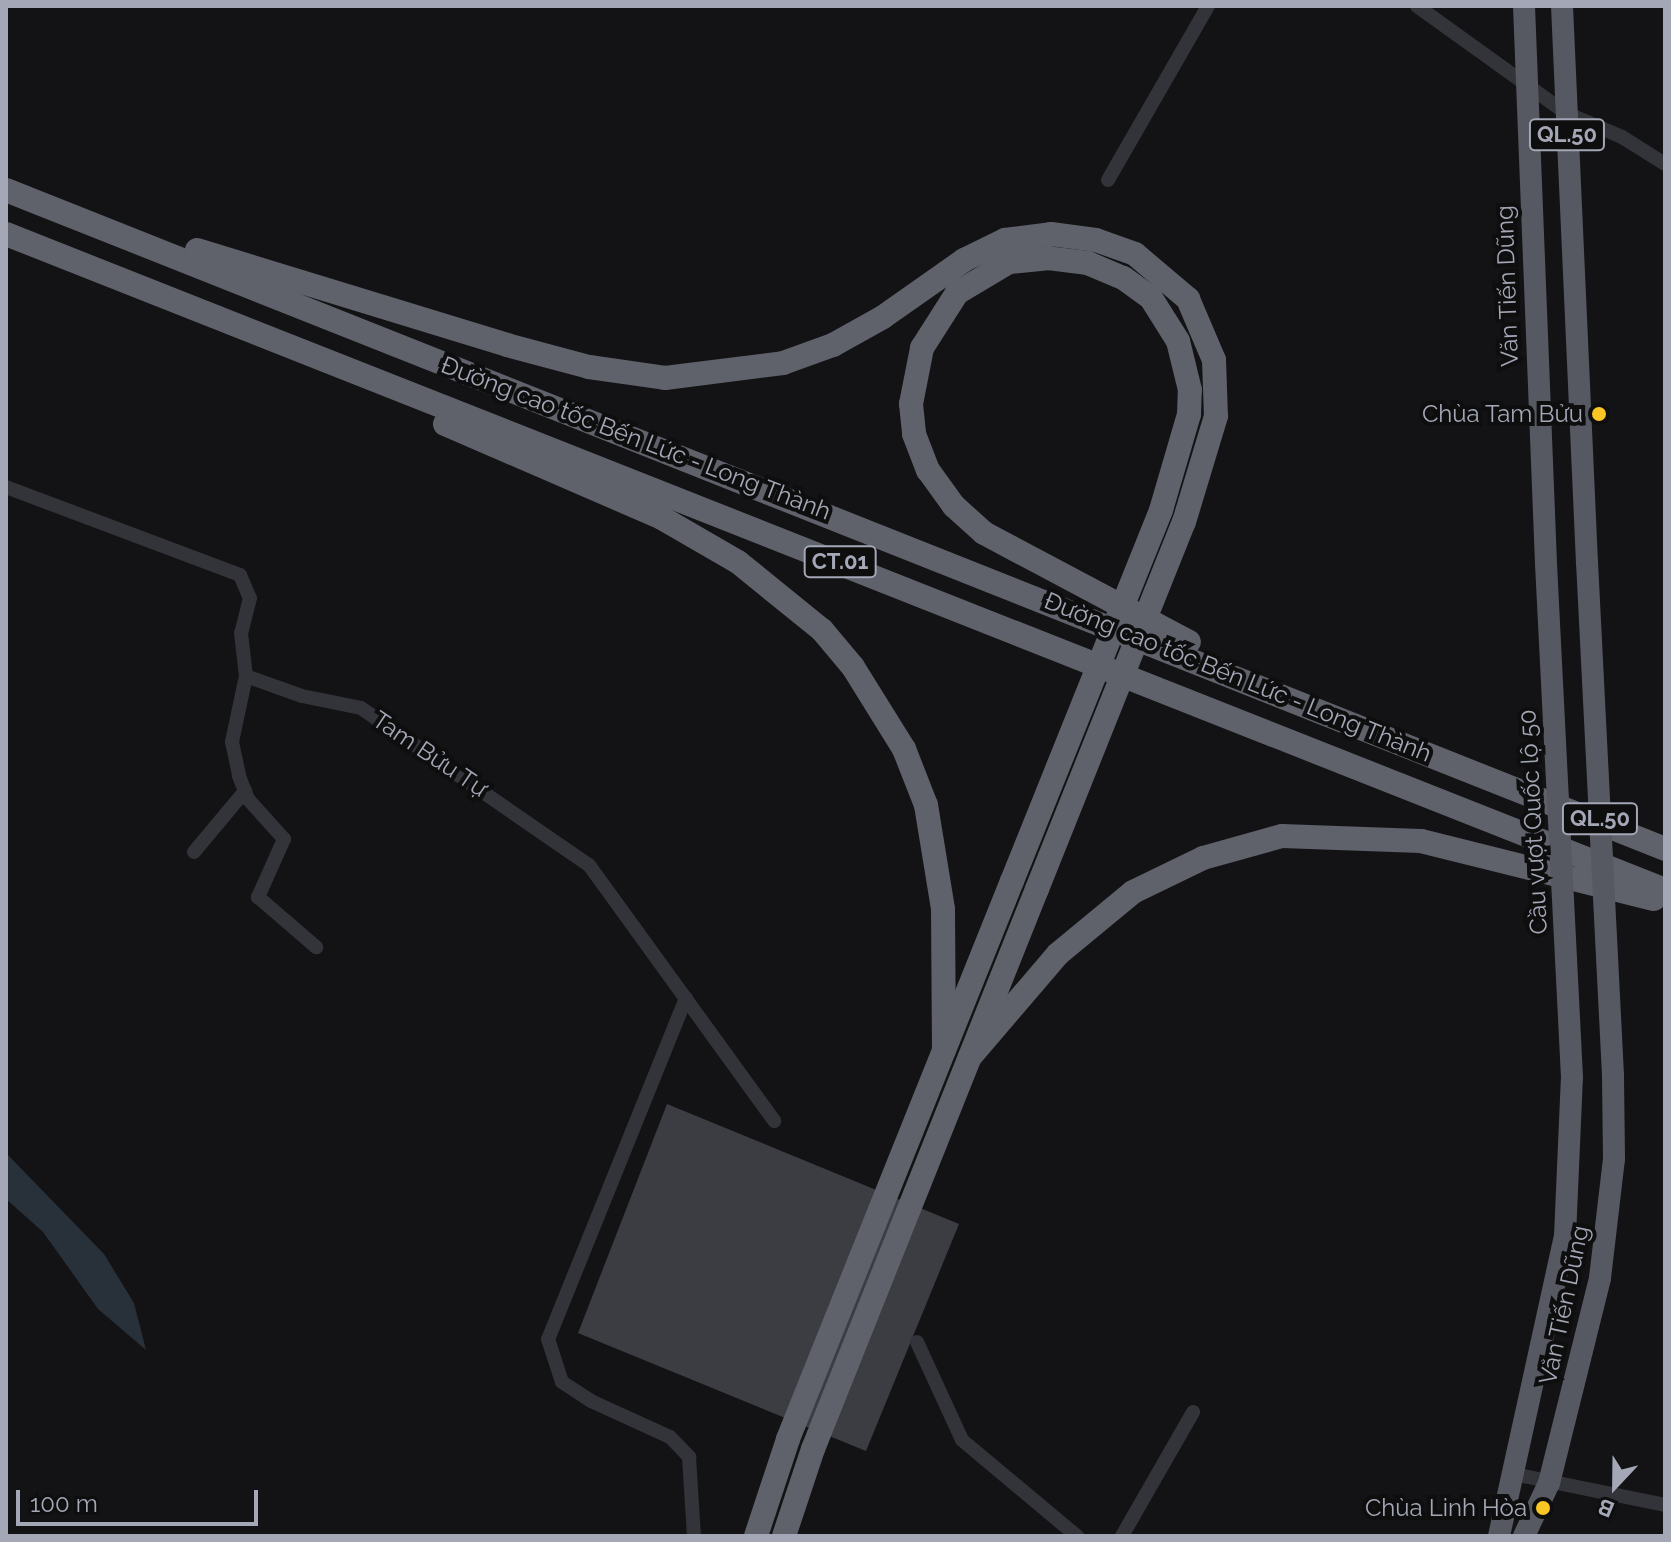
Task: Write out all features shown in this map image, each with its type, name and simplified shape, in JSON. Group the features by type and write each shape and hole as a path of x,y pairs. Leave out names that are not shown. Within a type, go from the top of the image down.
{"highway":[{"name":"Văn Tiến Dũng","path":"1524,6 1546,564"},
{"name":"QL.50","path":"1562,6 1566,113"},
{"name":"Văn Tiến Dũng","path":"1524,1536 1549,1483 1606,1242 1614,1159 1613,1076 1566,113"},
{"path":"17,194 507,345 589,367 665,378 783,363 833,345 883,317 964,260 1005,240 1051,234 1096,240 1135,254 1188,299 1214,360 1216,416 1184,522 813,1449 784,1536"},
{"name":"Đường cao tốc Bến Lức - Long Thành","path":"17,194 1665,849"},
{"path":"10,235 662,518 738,562 822,630 880,704 926,805 943,909 944,1050"},
{"name":"Đường cao tốc Bến Lức - Long Thành","path":"10,235 1665,890"},
{"path":"756,1536 788,1439 944,1050 1012,881 1161,510 1189,414 1187,366 1178,341 1151,298 1123,278 1088,263 1050,258 1009,262 957,293 922,348 911,404 914,434 928,470 954,506 984,533 1168,633 1420,750"},
{"name":"Cầu vượt Quốc lộ 50","path":"1546,564 1572,1078"},
{"path":"970,1057 1058,954 1133,892 1203,858 1282,836 1421,841 1665,902"},
{"name":"Văn Tiến Dũng","path":"1499,1536 1509,1473 1565,1236 1572,1078"}],"street":[{"path":"1108,180 1208,6"},
{"path":"1417,6 1566,113 1622,137 1665,164"},
{"path":"6,487 240,575 250,598 241,633 246,676 232,742 245,791 284,839 258,897 316,947"},
{"name":"Tam Bửu Tự","path":"246,676 302,696 361,708 589,865 774,1121"},
{"path":"194,852 245,791"},
{"path":"686,998 548,1339 562,1382 591,1401 670,1437 689,1457 694,1536"},
{"path":"917,1342 962,1440 1077,1536"},
{"path":"1122,1536 1193,1412"},
{"path":"1509,1473 1665,1505"}],"shaded area":[{"path":"6,1153 104,1254 134,1303 146,1350 98,1309 43,1232 6,1199"}],"building":[{"path":"667,1104 959,1224 866,1451 578,1333"}],"place":[{"name":"Chùa Tam Bửu","path":"1599,414"},
{"name":"Chùa Linh Hòa","path":"1543,1508"}]}
